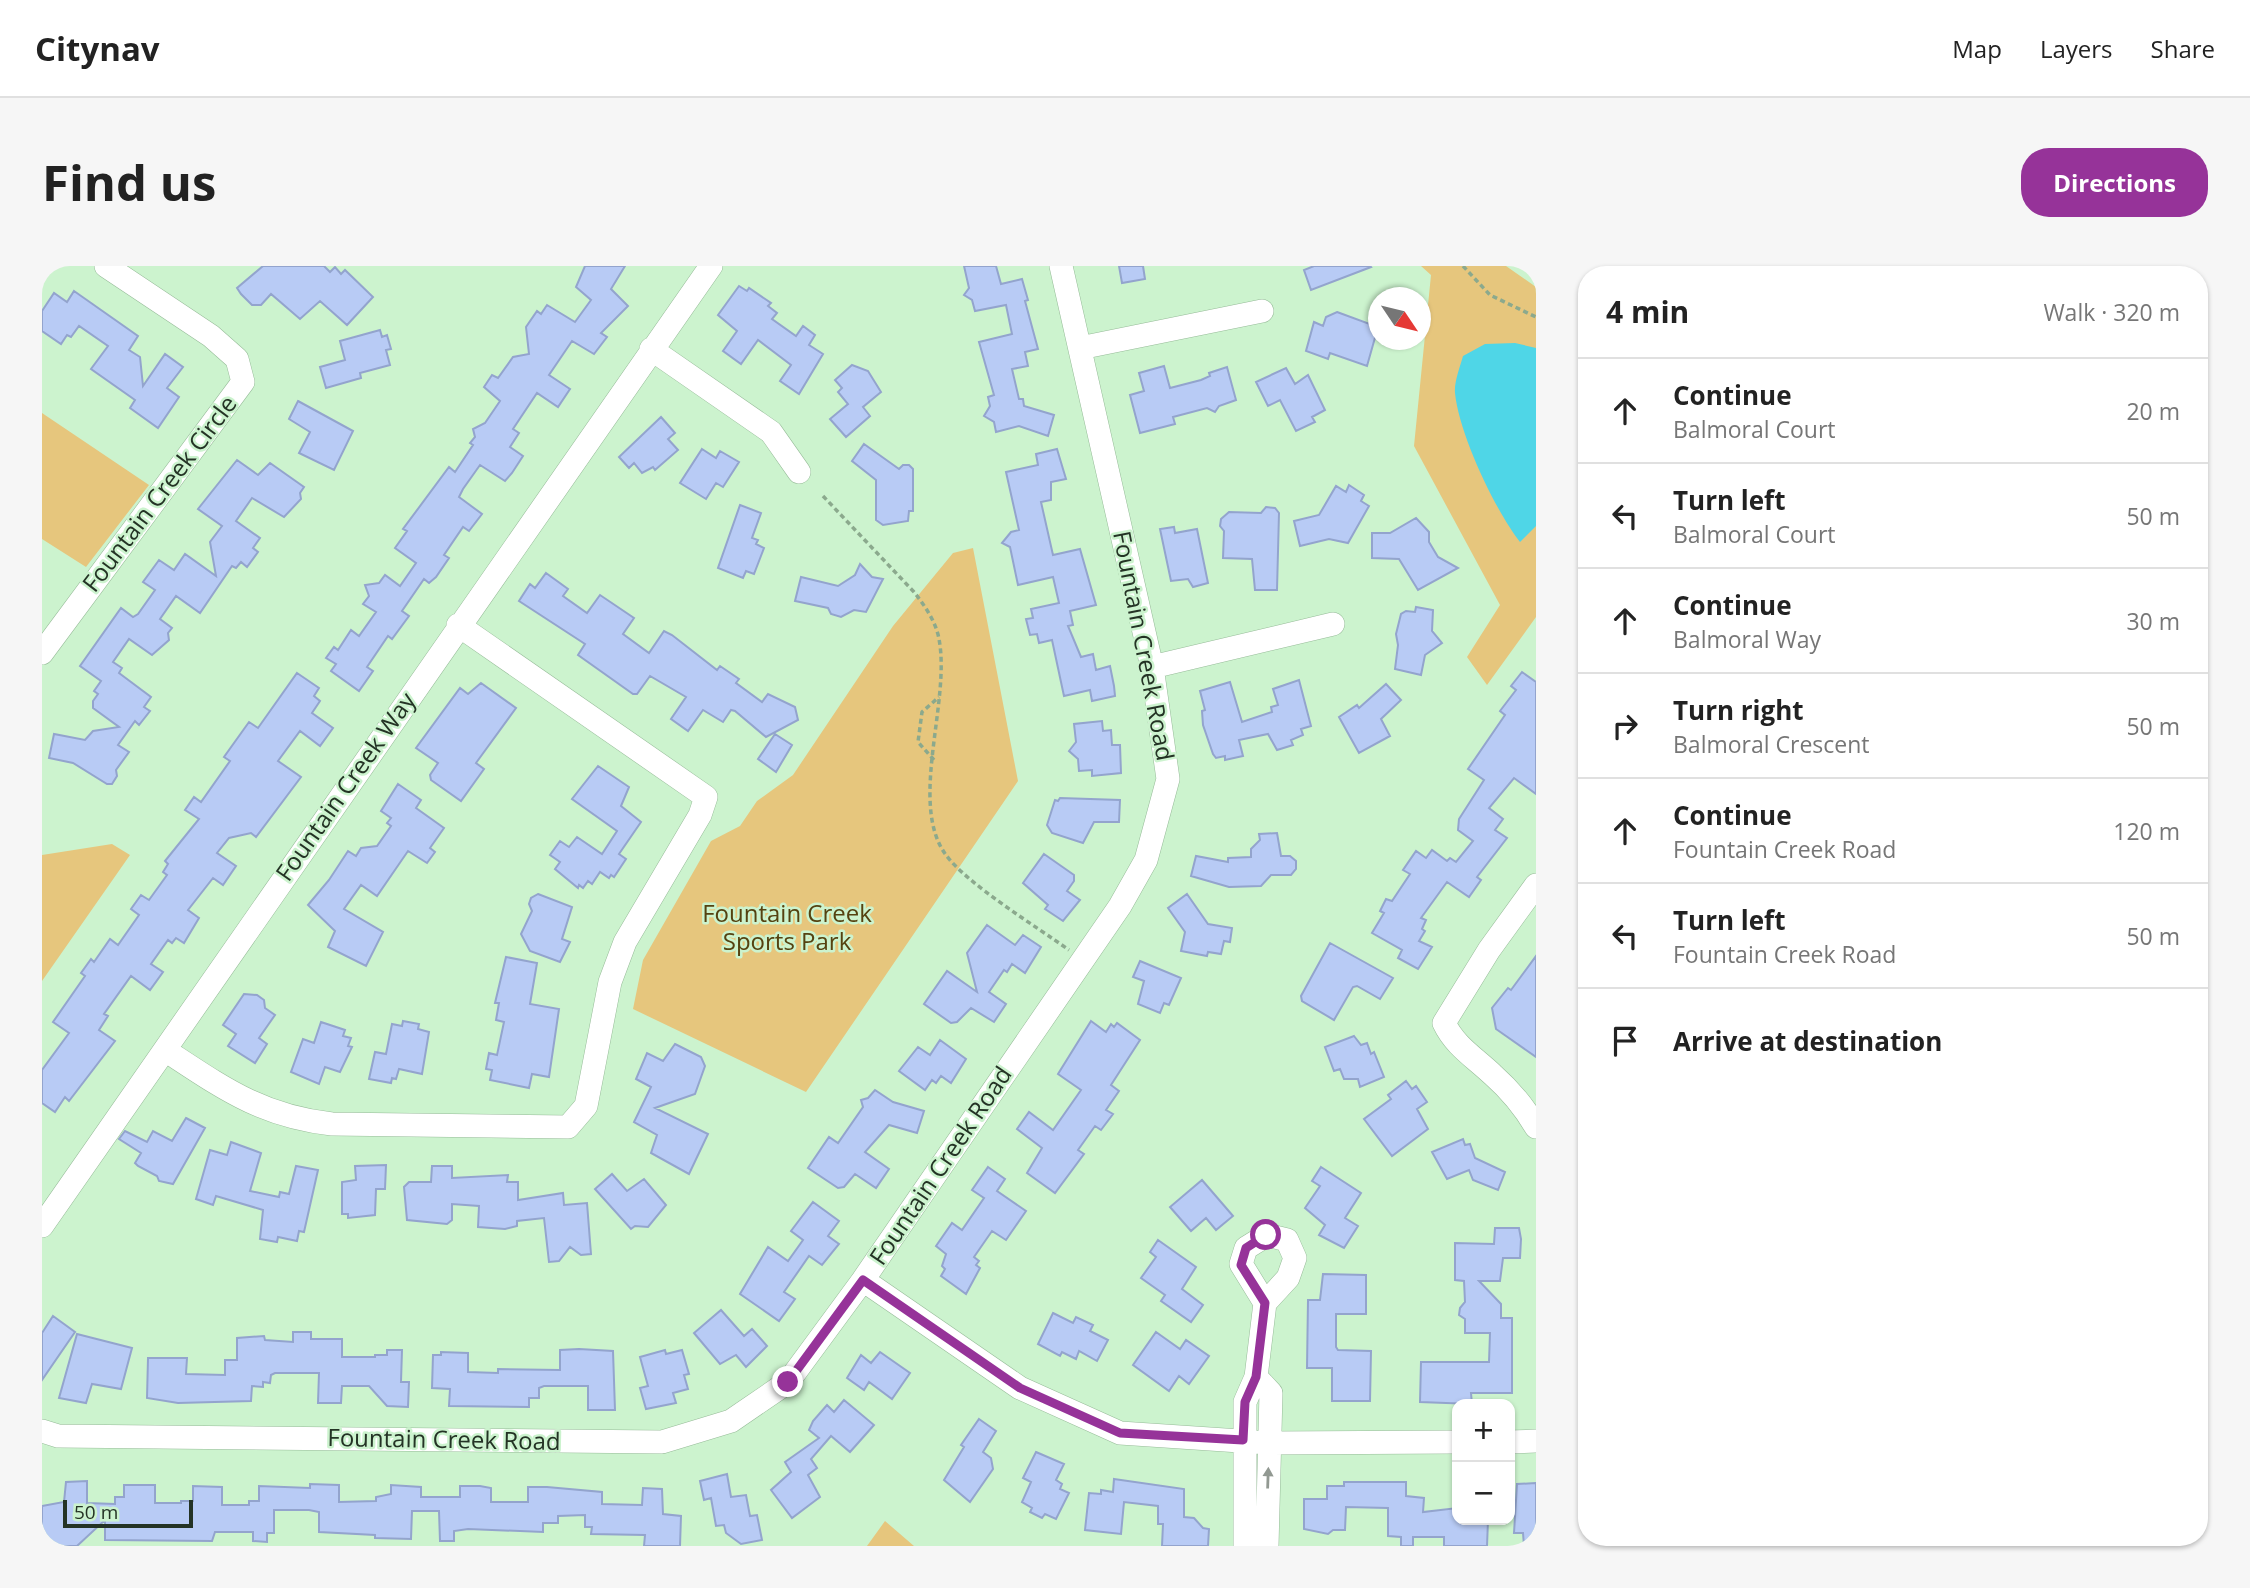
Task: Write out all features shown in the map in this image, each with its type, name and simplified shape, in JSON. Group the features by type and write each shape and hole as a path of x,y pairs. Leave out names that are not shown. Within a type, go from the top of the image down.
{"street":[{"name":"Fountain Creek Circle","path":"42,653 243,382 237,359 211,337 106,266"},
{"name":"Fountain Creek Way","path":"42,1226 458,625 711,266"},
{"name":"Fountain Creek Road","path":"42,1431 58,1436 662,1441 731,1421 788,1382 863,1280 1120,906 1146,860 1168,779 1152,667 1061,266"},
{"path":"1080,348 1262,311"},
{"path":"651,349 771,432 799,472"},
{"path":"1152,667 1333,624"},
{"path":"165,1049 253,1105 301,1121 332,1124 568,1127 586,1105 610,982 625,942 700,815 706,797 458,625"},
{"path":"1536,885 1489,950 1444,1023 1452,1040 1502,1083 1523,1106 1536,1127"},
{"name":"Fountain Creek Road","path":"863,1280 1020,1388 1120,1433 1243,1440"},
{"path":"1245,1546 1245,1402 1256,1377 1265,1303"},
{"path":"1256,1377 1271,1393 1267,1546"},
{"path":"1243,1440 1270,1443 1452,1442"},
{"path":"1515,1441 1536,1441"}],"path":[{"path":"1463,266 1490,295 1536,317"},
{"path":"823,496 926,607 939,639 939,697 930,806 932,825 945,854 967,875 1070,951"},
{"path":"934,760 918,742 922,712 939,697"}],"green space":[{"path":"1421,266 1506,266 1536,287 1536,617 1487,685 1467,657 1500,605 1414,446 1424,350 1431,350 1431,275"},
{"path":"42,413 149,485 86,567 42,539"},
{"name":"Fountain Creek Sports Park","path":"973,548 1018,781 806,1092 633,1009 643,960 711,841 740,826 757,801 793,775 893,626 953,553"},
{"path":"112,844 130,855 42,981 42,855"},
{"path":"885,1521 914,1546 867,1546"}],"water":[{"path":"1515,343 1536,348 1536,526 1520,542 1500,511 1480,471 1463,429 1455,393 1463,356 1485,344"}],"building":[{"path":"263,266 324,266 330,272 335,267 341,274 345,270 373,297 347,325 320,301 300,319 271,294 261,305 252,305 241,294 237,288"},
{"path":"585,266 625,266 611,289 628,306 601,333 607,337 594,354 572,341 549,375 570,389 558,407 537,393 513,429 519,433 510,447 523,456 505,481 480,465 463,489 459,497 482,514 469,531 463,527 444,555 449,558 436,577 429,583 424,579 402,611 409,616 392,639 388,636 367,667 373,671 359,691 331,671 336,664 326,658 334,647 338,650 351,630 359,636 376,612 363,604 369,596 365,585 379,583 385,575 400,586 416,563 395,548 407,531 403,529 449,467 455,472 473,445 470,443 475,437 473,429 485,423 500,401 484,387 492,375 498,378 513,357 529,354 526,327 537,311 541,314 547,305 575,322 591,300 576,287"},
{"path":"964,266 996,266 1001,284 1022,279 1038,349 1025,352 1028,366 1012,369 1019,399 1023,399 1024,406 1054,415 1048,436 1019,426 996,432 994,422 984,416 990,406 988,397 994,395 979,342 1012,334 1006,305 975,311 972,300 964,295 969,288"},
{"path":"1119,266 1143,266 1145,279 1122,283"},
{"path":"1314,266 1371,267 1311,290 1304,270"},
{"path":"739,286 747,291 749,288 771,303 768,306 777,313 772,319 796,336 803,326 815,335 809,345 823,354 799,394 780,381 791,365 758,340 741,364 723,351 737,331 718,315"},
{"path":"74,291 138,336 129,350 140,357 143,386 165,354 183,367 167,388 179,397 158,428 130,408 135,400 91,369 108,346 79,326 71,337 67,335 61,344 42,331 42,311 54,293 67,302"},
{"path":"1337,312 1368,323 1368,350 1372,350 1367,366 1330,353 1328,359 1306,351 1314,322 1323,326 1326,317"},
{"path":"380,330 382,337 387,335 391,349 386,350 390,365 360,373 361,378 326,388 320,367 345,360 340,341"},
{"path":"852,365 868,371 881,392 863,407 870,416 846,437 830,419 848,404 838,392 842,388 835,380"},
{"path":"1164,366 1170,388 1201,380 1210,376 1209,373 1227,367 1236,400 1219,406 1215,412 1207,408 1173,417 1175,424 1140,433 1130,395 1144,391 1139,373"},
{"path":"1286,368 1295,384 1308,375 1325,410 1312,417 1315,422 1296,431 1280,400 1268,406 1256,382"},
{"path":"298,401 353,431 334,470 299,453 310,432 289,419"},
{"path":"661,417 675,433 668,439 678,450 655,470 653,467 642,473 634,463 629,468 619,457"},
{"path":"864,444 899,469 903,465 909,465 913,469 913,511 909,511 908,521 883,525 876,520 876,480 852,461"},
{"path":"702,449 716,458 720,451 739,462 723,487 716,483 706,499 680,483"},
{"path":"1057,449 1066,479 1051,482 1051,500 1041,502 1053,555 1080,549 1096,605 1070,611 1073,625 1068,626 1081,657 1093,654 1096,670 1110,666 1114,686 1115,696 1092,701 1090,690 1064,696 1052,640 1039,643 1037,634 1030,635 1026,619 1033,618 1031,609 1059,603 1053,577 1018,585 1010,547 1002,543 1011,532 1019,530 1006,472 1038,465 1036,454"},
{"path":"237,460 258,475 270,463 304,487 300,493 301,499 284,517 252,498 236,521 260,538 253,548 258,552 247,567 241,562 236,568 232,566 200,613 176,596 160,619 172,628 168,633 169,640 152,655 129,639 113,662 122,668 119,673 151,697 144,707 150,711 139,725 135,721 118,745 129,752 116,770 117,776 112,784 107,784 73,763 49,758 54,734 85,740 93,731 119,727 93,708 93,701 98,694 94,691 101,681 80,666 121,608 133,617 138,614 155,590 143,582 159,560 174,570 185,554 216,576 210,542 222,526 198,509"},
{"path":"1349,485 1364,495 1361,501 1369,506 1348,543 1329,539 1300,546 1294,521 1319,515 1336,486 1346,492"},
{"path":"740,505 761,513 752,538 758,540 756,544 764,548 754,574 746,571 743,578 718,568"},
{"path":"1266,507 1275,508 1279,513 1277,590 1255,590 1252,559 1223,558 1224,531 1220,526 1221,519 1229,512 1261,513"},
{"path":"1416,518 1429,532 1429,542 1438,557 1458,568 1418,590 1399,559 1372,558 1372,533 1390,533"},
{"path":"1174,527 1175,533 1197,529 1208,583 1193,587 1188,579 1171,581 1160,529"},
{"path":"860,564 872,577 883,579 866,612 854,610 841,617 831,614 828,608 795,601 801,577 838,586 855,575"},
{"path":"546,573 568,589 563,596 587,613 600,595 634,618 623,634 649,653 664,631 717,670 720,666 739,679 736,683 762,702 768,694 795,707 798,720 766,737 735,711 731,710 723,722 703,710 688,731 671,719 686,697 650,676 637,694 633,694 578,655 585,644 519,601 530,584 535,588"},
{"path":"1416,607 1433,610 1432,631 1442,643 1425,655 1421,675 1395,669 1398,645 1396,634 1401,614 1406,611 1415,612"},
{"path":"1522,672 1536,682 1536,794 1514,778 1489,808 1503,819 1495,830 1507,838 1477,877 1481,880 1469,897 1447,882 1421,918 1426,920 1422,929 1425,931 1419,941 1432,947 1418,969 1398,958 1402,950 1372,933 1384,913 1380,911 1386,899 1392,901 1410,874 1403,870 1416,851 1426,858 1432,850 1447,861 1450,858 1456,862 1473,841 1458,830 1459,819 1484,780 1468,769 1505,715 1500,711 1516,690 1511,686"},
{"path":"297,673 319,688 314,696 320,701 312,713 333,728 320,746 300,731 278,761 301,777 256,837 251,833 229,838 217,853 236,866 223,885 213,878 188,910 199,918 184,943 176,938 172,943 168,940 151,964 163,972 150,990 131,976 104,1014 108,1016 99,1030 115,1041 69,1101 65,1097 55,1112 42,1103 42,1070 69,1033 53,1022 85,976 81,973 91,959 94,962 110,939 118,945 139,915 131,909 141,895 149,900 167,875 163,872 168,864 165,861 199,819 185,810 194,797 201,802 230,761 224,757 249,722 258,728"},
{"path":"1299,680 1311,726 1301,729 1303,735 1291,740 1293,745 1277,750 1268,734 1239,740 1243,756 1225,760 1225,756 1216,758 1203,725 1202,711 1205,710 1200,691 1230,682 1242,722 1272,712 1271,707 1278,705 1273,689"},
{"path":"481,683 516,708 476,763 484,769 461,801 431,780 430,775 438,763 416,748 460,688 468,694"},
{"path":"1386,684 1401,700 1381,719 1390,736 1359,753 1339,717 1357,705 1359,708"},
{"path":"1102,721 1103,731 1111,730 1112,745 1120,745 1121,773 1092,776 1092,770 1079,771 1078,759 1069,751 1076,742 1074,724"},
{"path":"775,734 792,745 776,772 758,759"},
{"path":"598,766 629,787 621,806 641,822 619,854 626,859 614,877 611,875 609,878 600,872 592,884 588,881 583,888 579,885 578,888 555,869 560,862 550,855 560,841 569,847 577,837 602,854 617,831 572,799"},
{"path":"398,784 421,800 416,808 444,828 430,848 435,852 427,863 408,851 377,896 361,885 344,909 383,932 366,966 328,947 335,931 308,905 348,851 356,856 361,848 377,846 391,826 387,823 391,818 381,811"},
{"path":"1055,800 1120,800 1119,822 1094,822 1083,843 1052,833 1047,825"},
{"path":"1277,833 1281,856 1290,856 1296,861 1296,869 1291,875 1271,875 1261,886 1229,887 1191,876 1196,856 1228,862 1228,858 1251,857 1251,849 1260,840 1259,834"},
{"path":"1044,854 1074,875 1074,881 1067,891 1080,900 1063,921 1045,909 1048,905 1023,883"},
{"path":"538,894 572,907 562,939 570,942 560,962 530,951 521,934 532,911 529,904 531,898"},
{"path":"1187,894 1208,924 1232,928 1230,942 1224,941 1221,954 1208,952 1207,956 1181,951 1185,932 1168,908"},
{"path":"987,925 1015,945 1023,935 1041,947 1025,973 1012,964 1007,972 1004,970 989,992 1006,1004 994,1022 971,1008 957,1022 951,1023 924,1004 947,971 977,992 967,953"},
{"path":"1330,943 1393,978 1380,999 1357,986 1353,987 1334,1020 1302,1001 1301,996"},
{"path":"1536,956 1536,1057 1496,1029 1492,1008 1508,988 1511,990"},
{"path":"506,957 537,963 530,1004 559,1009 549,1077 532,1074 529,1088 490,1080 492,1070 486,1069 489,1053 497,1055 504,1022 496,1020 499,1003 495,1003"},
{"path":"1140,961 1181,978 1169,1005 1164,1003 1160,1013 1138,1004 1144,981 1133,977"},
{"path":"244,994 257,995 264,1000 265,1008 275,1015 259,1038 267,1044 255,1063 228,1046 236,1034 223,1025"},
{"path":"403,1021 419,1024 418,1029 429,1032 422,1074 399,1069 396,1079 392,1078 391,1083 369,1079 375,1052 386,1054 392,1024 402,1026"},
{"path":"1091,1021 1106,1032 1111,1024 1114,1027 1117,1023 1140,1040 1111,1085 1119,1091 1106,1110 1113,1114 1101,1130 1095,1126 1078,1150 1084,1154 1055,1193 1027,1173 1042,1148 1017,1129 1029,1112 1053,1130 1081,1090 1058,1074"},
{"path":"321,1022 345,1030 343,1036 351,1038 348,1046 352,1047 340,1072 325,1067 319,1084 291,1072 303,1039 314,1043"},
{"path":"1354,1036 1361,1045 1367,1043 1371,1054 1374,1052 1384,1077 1360,1087 1358,1079 1344,1079 1340,1069 1334,1071 1325,1047"},
{"path":"940,1040 966,1059 951,1083 941,1076 936,1083 932,1080 925,1090 899,1071 918,1047 930,1055"},
{"path":"675,1044 701,1057 705,1066 695,1094 655,1108 708,1134 689,1174 651,1153 657,1135 634,1122 651,1087 636,1079 647,1053 663,1061"},
{"path":"1406,1081 1412,1089 1416,1086 1427,1102 1417,1109 1428,1129 1392,1156 1364,1119 1391,1099 1388,1095"},
{"path":"875,1090 893,1102 924,1111 917,1133 889,1125 865,1152 889,1169 876,1188 855,1174 844,1187 838,1188 808,1168 829,1137 838,1143 863,1107 861,1100 868,1098"},
{"path":"186,1118 205,1128 173,1184 159,1181 157,1176 138,1166 135,1163 141,1153 119,1139 125,1131 147,1142 153,1131 172,1141"},
{"path":"1463,1139 1465,1145 1470,1144 1475,1158 1505,1172 1498,1190 1473,1180 1469,1170 1447,1179 1432,1152"},
{"path":"231,1142 261,1153 250,1191 279,1197 280,1192 289,1194 296,1166 318,1170 304,1232 299,1231 297,1241 278,1237 277,1242 260,1239 263,1210 216,1196 213,1205 196,1199 210,1150 227,1155"},
{"path":"386,1165 385,1189 376,1189 375,1215 348,1218 348,1214 342,1214 342,1182 356,1180 355,1166"},
{"path":"432,1166 452,1166 452,1178 508,1175 507,1182 518,1182 518,1200 563,1193 564,1205 587,1203 591,1254 581,1255 570,1247 559,1261 549,1262 544,1218 517,1221 517,1226 505,1229 478,1227 479,1206 452,1204 452,1220 447,1224 407,1220 404,1187 409,1182 431,1182"},
{"path":"988,1167 1005,1179 997,1191 1026,1211 1006,1240 992,1231 974,1257 979,1261 976,1265 980,1268 966,1294 941,1276 945,1269 942,1266 946,1254 936,1246 952,1223 962,1230 984,1198 972,1190"},
{"path":"1321,1167 1361,1193 1345,1218 1358,1226 1344,1248 1319,1235 1325,1225 1305,1208 1320,1186 1312,1181"},
{"path":"612,1174 627,1191 644,1179 666,1205 648,1227 635,1226 631,1229 595,1189"},
{"path":"1202,1180 1233,1216 1216,1230 1206,1218 1191,1231 1170,1207"},
{"path":"813,1202 839,1221 828,1236 839,1244 822,1265 809,1256 784,1292 795,1299 779,1321 740,1294 768,1247 788,1261 803,1240 791,1231"},
{"path":"1495,1228 1519,1228 1520,1258 1503,1258 1500,1281 1479,1281 1501,1304 1501,1318 1512,1318 1512,1393 1471,1393 1472,1399 1452,1399 1452,1403 1420,1402 1421,1362 1489,1362 1490,1333 1465,1333 1465,1319 1459,1315 1465,1302 1464,1281 1455,1280 1455,1243 1494,1244"},
{"path":"1158,1240 1196,1267 1182,1289 1203,1305 1191,1322 1161,1301 1165,1295 1141,1278 1156,1257 1150,1252"},
{"path":"1323,1274 1366,1275 1366,1314 1336,1314 1336,1347 1338,1350 1371,1351 1370,1401 1332,1401 1332,1368 1307,1368 1308,1300 1320,1300"},
{"path":"721,1310 744,1336 752,1329 767,1346 746,1367 736,1355 720,1364 694,1333"},
{"path":"1053,1313 1073,1323 1076,1317 1093,1325 1090,1331 1108,1340 1097,1361 1079,1351 1076,1359 1062,1352 1060,1356 1038,1344"},
{"path":"53,1316 75,1332 42,1380 42,1333"},
{"path":"293,1332 311,1332 311,1339 342,1339 342,1357 375,1357 387,1355 387,1350 402,1350 401,1382 409,1382 408,1407 387,1406 369,1386 342,1386 341,1403 318,1403 319,1373 275,1373 271,1375 270,1383 263,1382 263,1387 252,1386 251,1401 178,1403 147,1398 148,1358 187,1358 186,1374 225,1375 225,1360 237,1360 237,1338 264,1336 265,1340 293,1342"},
{"path":"1156,1332 1180,1349 1186,1340 1209,1356 1189,1384 1179,1376 1169,1391 1133,1365"},
{"path":"77,1334 132,1348 121,1389 92,1384 86,1403 59,1398"},
{"path":"560,1350 613,1351 615,1410 588,1410 588,1386 544,1386 539,1388 539,1398 529,1398 529,1407 449,1406 450,1389 432,1388 433,1355 441,1355 441,1352 468,1353 468,1372 498,1373 498,1369 560,1370"},
{"path":"665,1350 666,1354 682,1350 689,1374 684,1375 688,1389 673,1393 676,1403 646,1409 640,1388 648,1386 640,1357"},
{"path":"880,1352 910,1373 892,1399 869,1382 864,1390 847,1378 861,1355 871,1363"},
{"path":"844,1400 874,1425 850,1452 831,1436 811,1459 817,1468 808,1475 820,1497 792,1518 771,1490 791,1472 785,1462 819,1438 809,1430 813,1421 827,1405 834,1412"},
{"path":"979,1419 996,1431 983,1452 991,1458 993,1469 970,1502 944,1480 964,1447 961,1445"},
{"path":"1036,1452 1064,1464 1056,1480 1062,1484 1060,1489 1069,1493 1056,1519 1045,1514 1042,1518 1030,1512 1032,1508 1022,1502 1031,1482 1023,1478"},
{"path":"727,1474 731,1497 746,1495 750,1516 757,1515 762,1540 741,1544 726,1533 724,1525 716,1526 711,1498 704,1500 700,1481"},
{"path":"1114,1479 1184,1489 1184,1517 1194,1518 1203,1528 1209,1529 1208,1546 1162,1546 1163,1524 1158,1524 1158,1506 1124,1502 1121,1534 1085,1530 1089,1493 1101,1494 1101,1490 1113,1492"},
{"path":"87,1481 87,1503 115,1504 115,1497 124,1497 124,1485 155,1485 155,1503 193,1501 193,1486 222,1487 222,1505 249,1505 249,1501 259,1501 259,1486 310,1488 310,1484 339,1485 339,1502 376,1501 376,1497 391,1494 391,1485 421,1487 421,1497 460,1497 460,1486 480,1486 491,1488 491,1502 528,1502 528,1487 547,1487 602,1492 602,1504 642,1505 643,1488 662,1489 663,1514 681,1516 680,1546 644,1546 645,1535 591,1534 592,1527 585,1527 585,1515 558,1516 558,1523 543,1523 543,1532 468,1529 454,1531 454,1541 440,1541 439,1511 412,1511 411,1539 319,1532 319,1512 274,1510 274,1533 267,1533 267,1542 253,1541 253,1532 215,1532 212,1541 105,1540 105,1520 77,1546 42,1546 42,1506 64,1502 66,1482"},
{"path":"1344,1482 1406,1482 1406,1496 1424,1498 1423,1512 1452,1509 1452,1525 1488,1525 1487,1546 1444,1546 1444,1537 1413,1537 1413,1546 1401,1546 1401,1537 1388,1536 1388,1508 1346,1507 1345,1530 1333,1530 1328,1534 1304,1529 1304,1499 1327,1499 1327,1486 1344,1486"},
{"path":"1536,1483 1536,1546 1524,1546 1523,1533 1514,1533 1517,1484"}],"route":[{"path":"788,1382 863,1280 1020,1388 1120,1433 1243,1440 1245,1402 1256,1377 1265,1303 1241,1265 1246,1248 1266,1235"}]}
